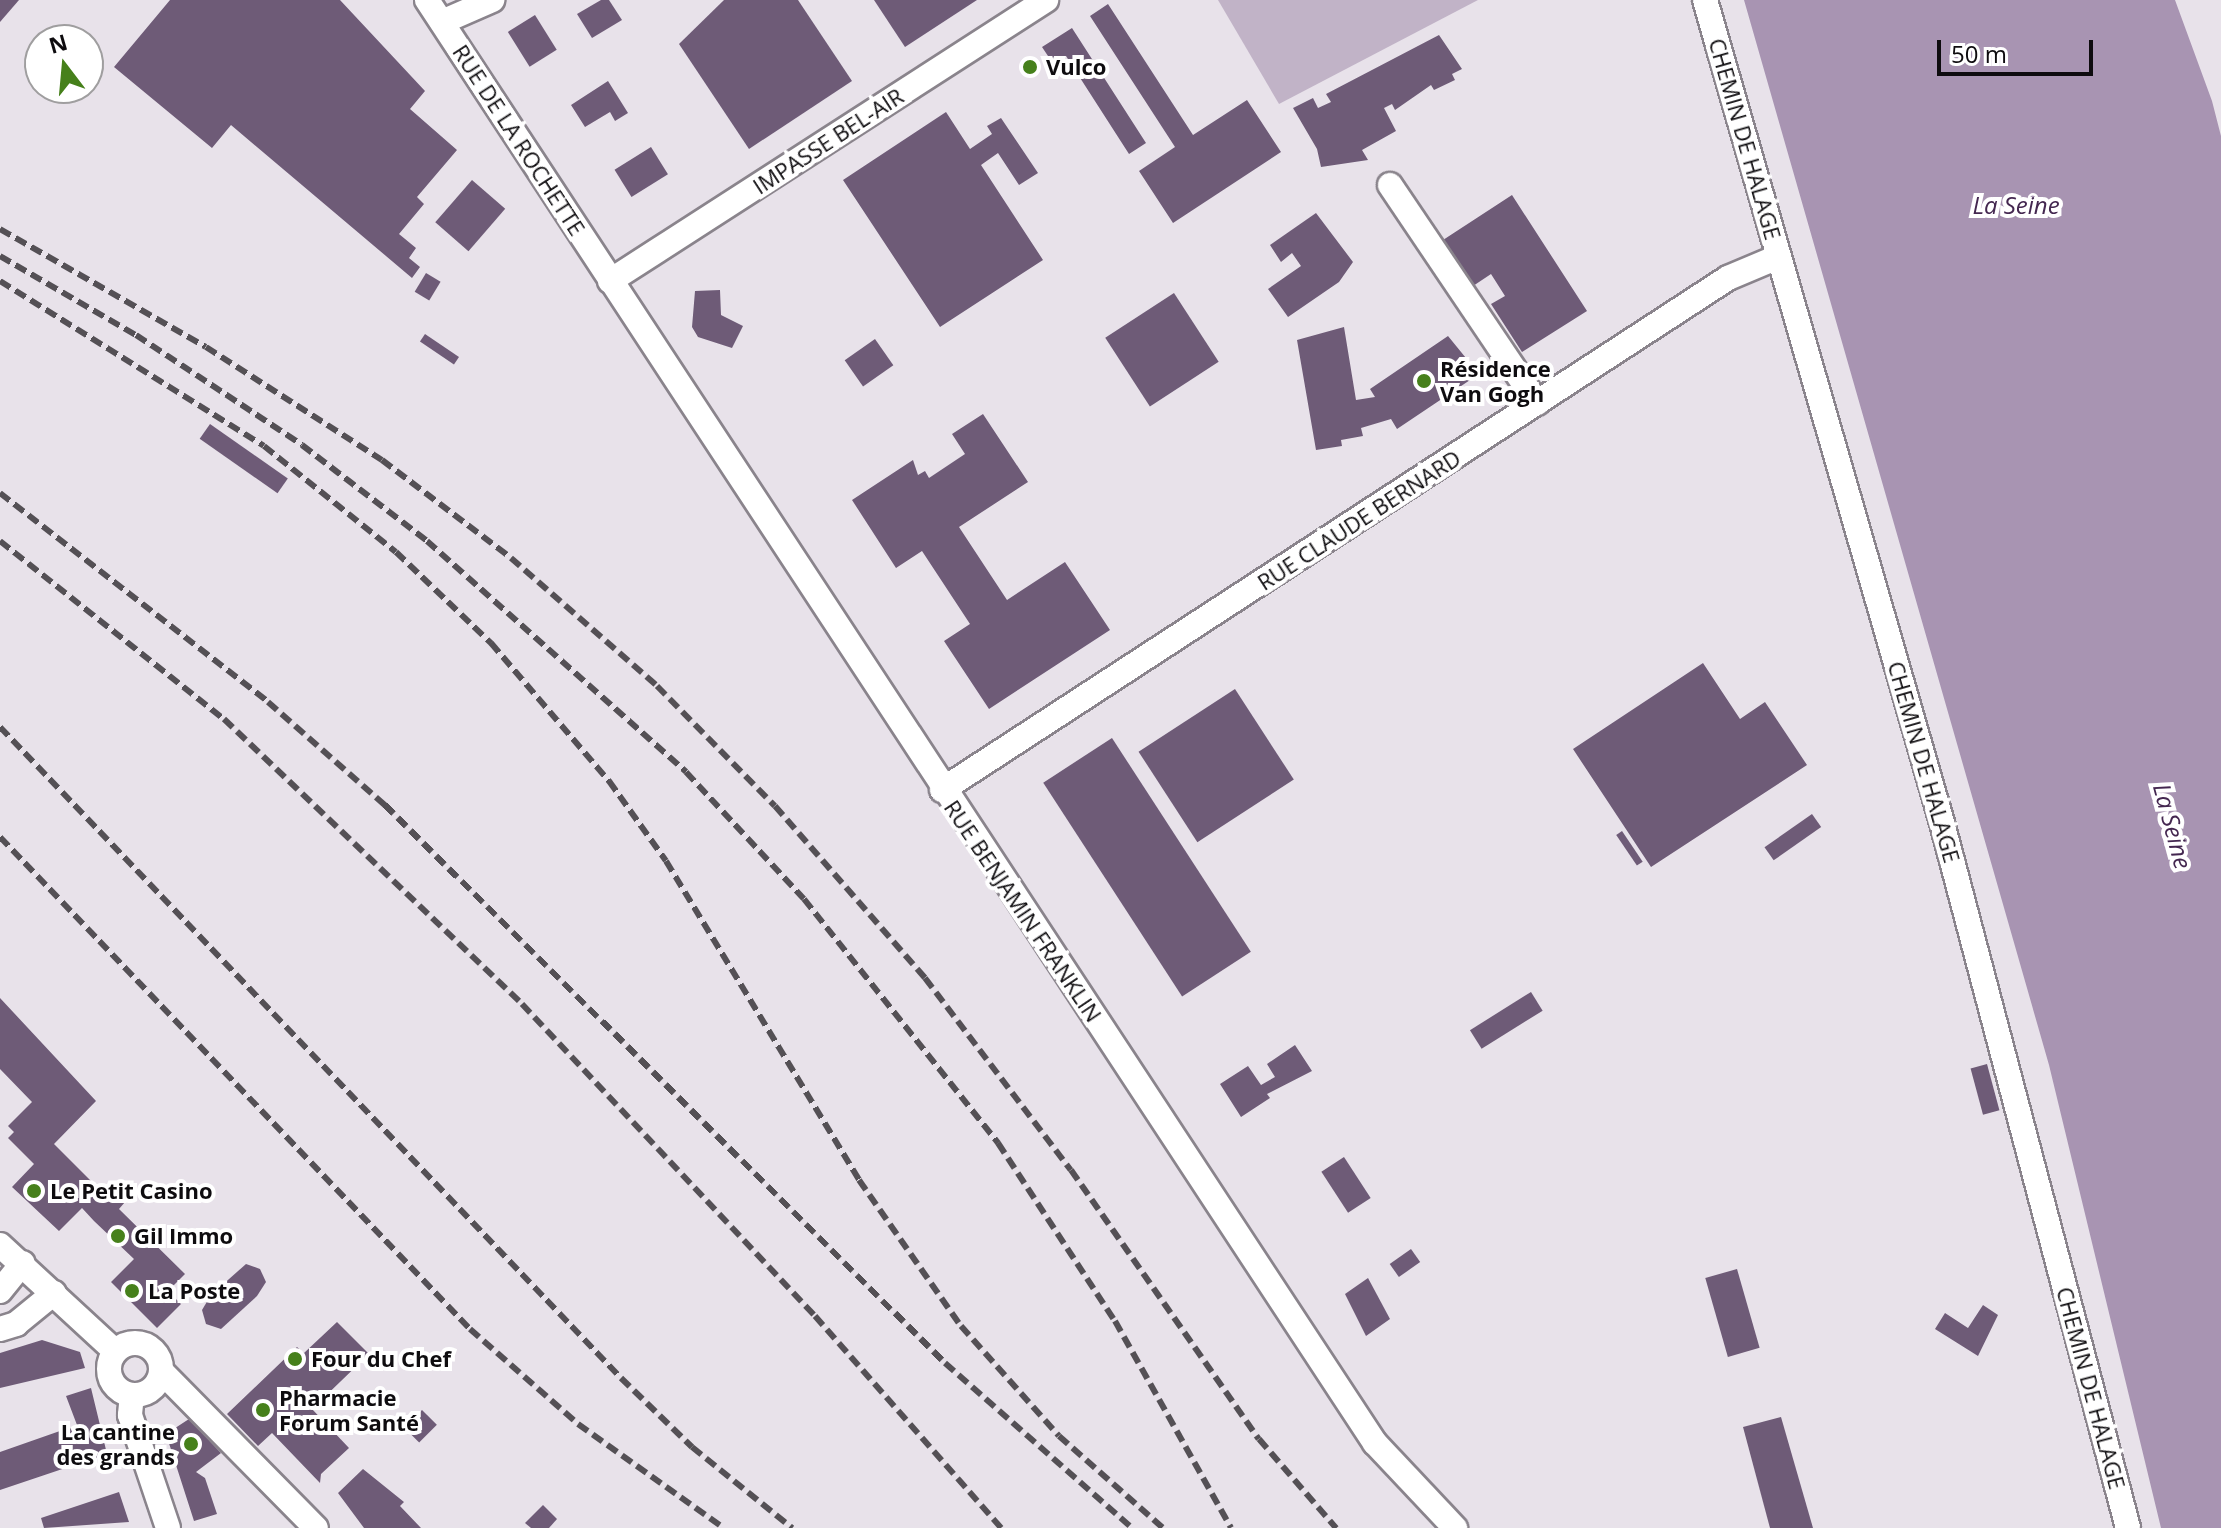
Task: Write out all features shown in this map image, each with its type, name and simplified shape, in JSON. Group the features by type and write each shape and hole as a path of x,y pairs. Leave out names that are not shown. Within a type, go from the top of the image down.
{"street":[{"name":"RUE DE LA ROCHETTE","path":"427,0 610,281"},
{"path":"442,22 492,0"},
{"name":"IMPASSE BEL-AIR","path":"610,281 1046,0"},
{"name":"CHEMIN DE HALAGE","path":"1705,0 1958,880 2128,1528"},
{"path":"1390,185 1537,403"},
{"name":"RUE CLAUDE BERNARD","path":"942,790 1728,278 1778,257"},
{"name":"RUE BENJAMIN FRANKLIN","path":"610,281 942,790 1375,1443 1455,1528"},
{"path":"0,1245 115,1351"},
{"path":"0,1291 23,1263"},
{"path":"0,1329 16,1324 54,1293"},
{"path":"115,1351 131,1343 147,1345 159,1356 162,1372 316,1528"},
{"path":"115,1351 112,1381 132,1395 148,1392 162,1372"},
{"path":"132,1395 130,1415 168,1528"}],"shaded area":[{"path":"1218,0 1478,0 1279,104"}],"water":[{"name":"La Seine","path":"1744,0 2175,0 2212,101 2221,136 2221,1528 2161,1528 2049,1065"}],"building":[{"path":"0,0 19,0 0,22"},
{"path":"170,0 340,0 425,91 410,109 457,150 417,197 424,204 399,234 416,248 409,258 420,267 412,278 231,125 212,148 114,67"},
{"path":"601,0 609,0 622,20 592,38 577,14"},
{"path":"724,0 798,0 852,81 749,149 679,44"},
{"path":"874,0 977,0 905,47"},
{"path":"1108,4 1193,135 1247,100 1281,152 1173,223 1139,171 1175,147 1090,16"},
{"path":"535,15 557,50 530,67 508,32"},
{"path":"1072,28 1146,143 1129,154 1066,56 1054,65 1042,47"},
{"path":"1439,35 1462,69 1452,74 1455,80 1434,90 1431,85 1395,110 1392,104 1384,108 1396,131 1362,150 1368,160 1321,167 1317,149 1293,108 1313,98 1318,108 1331,102 1326,94"},
{"path":"608,81 628,113 615,121 610,112 585,127 571,105"},
{"path":"946,112 970,149 992,134 987,126 1001,118 1038,173 1019,185 998,153 981,165 1043,260 940,327 843,180"},
{"path":"651,147 668,174 631,197 615,170"},
{"path":"472,180 505,209 468,251 435,222"},
{"path":"1512,195 1587,311 1522,352 1491,304 1505,296 1491,274 1473,286 1443,240"},
{"path":"1316,213 1353,262 1339,282 1288,317 1268,289 1301,266 1292,253 1281,262 1270,245"},
{"path":"426,273 441,282 429,301 415,292"},
{"path":"720,290 721,315 743,326 732,348 698,337 692,327 695,291"},
{"path":"1174,293 1219,362 1150,406 1105,338"},
{"name":"Résidence Van Gogh","path":"1344,327 1356,400 1375,397 1370,389 1448,336 1479,374 1397,429 1391,419 1361,428 1363,436 1341,440 1342,446 1316,450 1297,340"},
{"path":"425,334 459,357 454,364 420,341"},
{"path":"875,339 893,365 863,386 845,360"},
{"path":"983,414 1028,482 959,527 1007,600 1065,562 1110,630 989,709 944,641 970,624 922,551 896,568 852,500 913,460 918,475 925,471 929,478 965,454 952,434"},
{"path":"210,424 288,478 277,493 200,439"},
{"path":"1703,663 1740,719 1765,702 1807,765 1651,867 1573,749"},
{"path":"1235,689 1294,780 1197,842 1139,752"},
{"path":"1112,738 1251,952 1182,997 1043,783"},
{"path":"1812,814 1821,827 1774,860 1764,847"},
{"path":"1622,831 1643,862 1637,866 1616,835"},
{"path":"1531,992 1543,1011 1482,1049 1470,1030"},
{"path":"0,998 96,1101 54,1144 112,1202 118,1195 125,1202 119,1209 185,1274 168,1291 181,1304 157,1328 111,1282 134,1259 82,1208 59,1231 12,1187 34,1164 8,1138 14,1132 8,1126 32,1102 0,1069"},
{"path":"1295,1045 1312,1071 1267,1094 1270,1098 1241,1117 1220,1084 1248,1066 1261,1085 1275,1077 1267,1064"},
{"path":"1987,1064 1999,1110 1983,1115 1971,1068"},
{"path":"1344,1157 1371,1198 1348,1213 1321,1172"},
{"path":"1411,1249 1420,1262 1399,1277 1390,1264"},
{"path":"246,1264 260,1269 266,1282 257,1296 221,1329 206,1324 202,1310 211,1295"},
{"path":"1737,1269 1760,1348 1728,1357 1705,1278"},
{"path":"1368,1278 1390,1319 1366,1336 1345,1294"},
{"path":"1983,1305 1998,1315 1978,1356 1935,1329 1945,1313 1968,1328"},
{"path":"337,1322 369,1354 312,1409 349,1448 321,1474 320,1483 272,1433 258,1446 227,1414 297,1347 304,1353"},
{"path":"42,1340 80,1352 85,1368 0,1388 0,1353"},
{"path":"91,1388 107,1454 0,1490 0,1452 77,1425 66,1396"},
{"path":"422,1410 437,1425 419,1443 404,1428"},
{"path":"1781,1417 1813,1528 1770,1528 1743,1427"},
{"name":"La cantine des grands","path":"189,1419 221,1453 196,1472 205,1478 217,1514 194,1521 166,1434"},
{"path":"363,1469 404,1502 400,1506 421,1528 364,1528 338,1493"},
{"path":"119,1492 129,1522 44,1528 41,1518"},
{"path":"543,1505 557,1519 549,1528 531,1528 525,1523"}],"railway":[{"path":"0,229 206,347 382,460 511,558 657,686 775,806 925,978 1071,1170 1259,1439 1336,1528"},
{"path":"0,256 136,335 302,445 427,541 686,772 804,899 998,1143 1115,1321 1231,1528"},
{"path":"0,281 264,446 396,552 491,643 609,781 666,861 859,1180 961,1326 1059,1436 1163,1528"},
{"path":"0,493 268,702 385,805 945,1363 1132,1528"},
{"path":"0,541 224,719 522,1004 815,1316 1001,1528"},
{"path":"0,727 621,1378 692,1447 792,1528"},
{"path":"0,837 470,1329 578,1424 724,1528"}],"place":[{"name":"Vulco","path":"1030,67"},
{"name":"Résidence Van Gogh","path":"1424,381"},
{"name":"Le Petit Casino","path":"34,1191"},
{"name":"Gil Immo","path":"118,1236"},
{"name":"La Poste","path":"132,1291"},
{"name":"Four du Chef","path":"295,1359"},
{"name":"Pharmacie Forum Santé","path":"263,1410"},
{"name":"La cantine des grands","path":"191,1444"}]}
